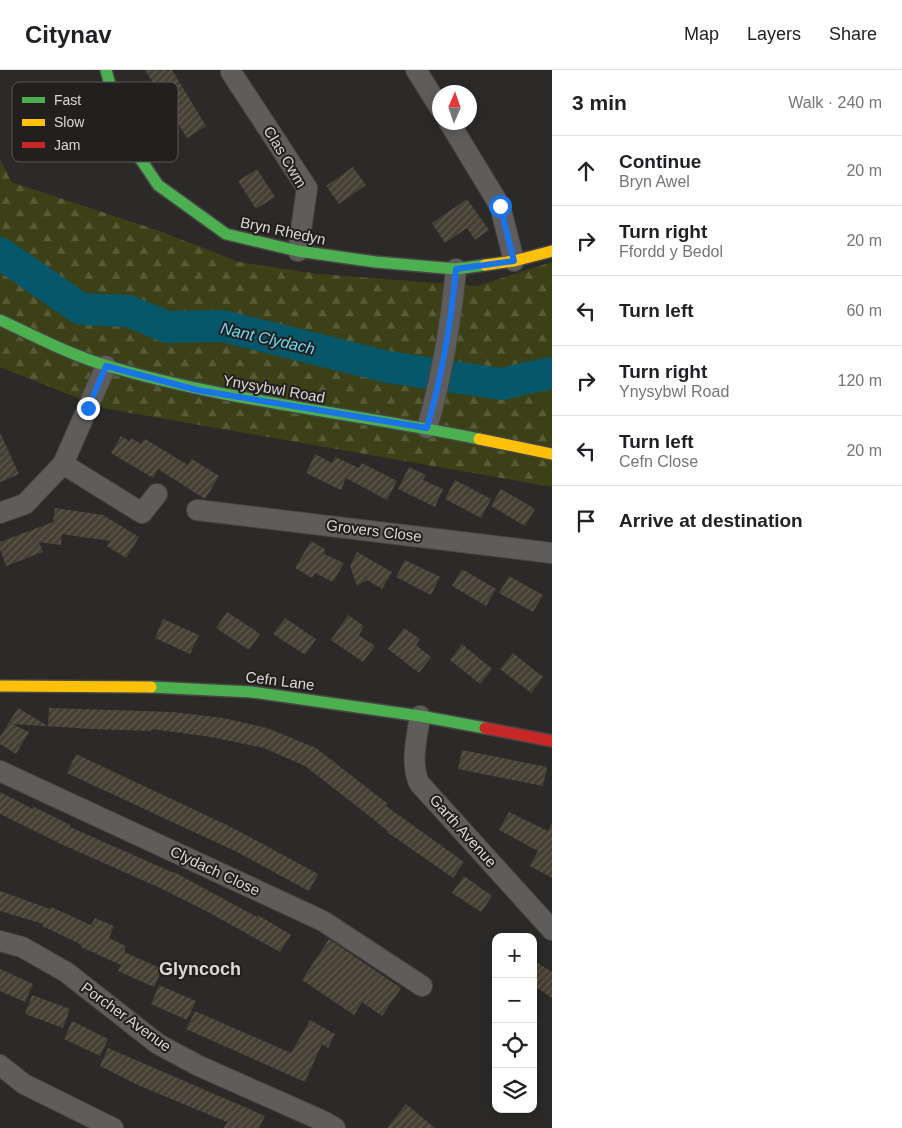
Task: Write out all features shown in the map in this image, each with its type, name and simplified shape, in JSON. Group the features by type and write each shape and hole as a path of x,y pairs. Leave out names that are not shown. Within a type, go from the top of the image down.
{"street":[{"path":"416,70 432,95"},
{"name":"Clas Cwm","path":"231,72 307,188 298,251"},
{"path":"454,130 500,206 514,261"},
{"name":"Bryn Rhedyn","path":"142,162 158,186 226,234 298,251 376,262 456,269 514,261 552,251"},
{"path":"427,428 437,396 452,307 456,269"},
{"name":"Ynysybwl Road","path":"0,320 62,349 106,366 197,390 427,428 552,454"},
{"path":"0,513 25,504 63,464 106,366"},
{"path":"63,464 142,513 156,494"},
{"name":"Grovers Close","path":"196,510 552,553"},
{"name":"Cefn Lane","path":"0,686 161,687 252,692 420,716 552,741"},
{"name":"Garth Avenue","path":"420,716 415,756 415,773 419,783 552,930"},
{"name":"Clydach Close","path":"0,771 323,921 422,986"},
{"name":"Porcher Avenue","path":"0,941 22,948 66,972 158,1044 198,1066 335,1128"},
{"path":"0,1065 24,1084 113,1128"}],"green space":[{"path":"0,158 11,182 157,230 239,262 319,274 477,286 552,262 552,487 103,408 0,367"}],"building":[{"path":"145,70 172,70 206,126 187,138 178,123 178,82 152,82"},
{"path":"353,167 366,185 339,204 326,186"},
{"path":"257,169 275,197 256,209 238,181"},
{"path":"467,199 489,230 475,240 467,228 445,243 432,223"},
{"path":"0,433 19,474 0,482"},
{"path":"121,436 129,441 131,438 141,444 145,439 188,465 192,459 219,476 205,499 158,469 153,478 111,453"},
{"path":"315,454 332,463 335,457 359,468 362,463 397,481 387,500 346,478 341,490 306,473"},
{"path":"409,467 426,475 423,480 443,489 435,507 398,489"},
{"path":"455,480 491,499 481,518 445,499"},
{"path":"501,489 535,509 525,526 491,506"},
{"path":"55,508 103,515 139,537 126,558 107,546 110,541 62,534 61,545 39,542 43,552 6,566 0,549 0,542 53,522"},
{"path":"311,541 326,550 324,554 344,563 333,582 315,573 312,578 295,568"},
{"path":"357,552 392,572 382,589 367,580 357,586 350,566"},
{"path":"405,560 440,577 431,595 396,577"},
{"path":"462,569 496,589 486,606 452,586"},
{"path":"509,576 543,595 533,612 499,593"},
{"path":"227,612 260,634 249,650 216,628"},
{"path":"348,615 364,626 359,635 375,646 363,662 331,640"},
{"path":"285,618 316,639 305,655 273,634"},
{"path":"163,619 199,635 190,654 155,638"},
{"path":"404,628 420,639 416,645 431,657 419,673 388,649"},
{"path":"462,644 492,669 480,684 450,660"},
{"path":"513,653 543,677 531,693 500,669"},
{"path":"18,708 48,726 49,708 173,712 223,718 267,728 316,748 388,804 386,806 464,862 453,878 387,832 305,766 264,748 211,737 152,729 151,731 92,729 12,724 29,732 16,754 0,744 0,737"},
{"path":"462,750 547,767 543,786 458,769"},
{"path":"76,754 233,828 318,874 309,891 237,852 67,773"},
{"path":"0,792 70,825 70,827 174,872 257,917 258,915 291,935 280,952 160,888 61,844 0,814"},
{"path":"509,812 548,831 552,823 552,878 530,866 538,851 499,830"},
{"path":"464,876 492,896 481,912 452,893"},
{"path":"0,891 50,909 51,907 91,925 95,918 114,926 109,938 126,946 124,952 162,969 154,987 118,971 121,965 81,947 82,945 42,926 43,924 0,911"},
{"path":"329,939 401,988 382,1016 362,1002 354,1015 302,980"},
{"path":"537,963 552,972 552,998 537,988"},
{"path":"0,969 33,984 25,1002 0,991"},
{"path":"159,985 196,1001 187,1020 151,1004"},
{"path":"32,995 70,1009 63,1028 25,1014"},
{"path":"195,1011 291,1053 310,1020 335,1034 328,1048 322,1044 305,1082 186,1029"},
{"path":"72,1021 108,1039 100,1056 64,1039"},
{"path":"108,1048 265,1116 259,1128 224,1128 227,1122 140,1086 100,1066"},
{"path":"406,1104 435,1128 387,1128"}],"waterway":[{"name":"Nant Clydach","path":"0,253 81,309 128,311 167,327 223,326 388,367 501,384 552,373"}],"traffic: fast":[{"path":"106,70 109,82"},
{"path":"143,162 158,185 226,234 298,251 376,262 456,269 485,265"},
{"path":"0,320 80,356 108,366 154,378 246,398 479,439"},
{"path":"151,687 252,692 420,716 485,728"}],"traffic: slow":[{"path":"485,265 514,261 552,251"},
{"path":"479,439 552,454"},
{"path":"0,686 151,687"}],"traffic: jam":[{"path":"485,728 552,741"}],"district":[{"name":"Glyncoch","path":"200,969"}],"route":[{"path":"88,408 106,366 197,390 325,413 427,428 437,396 452,307 456,269 514,261 500,206"}]}
